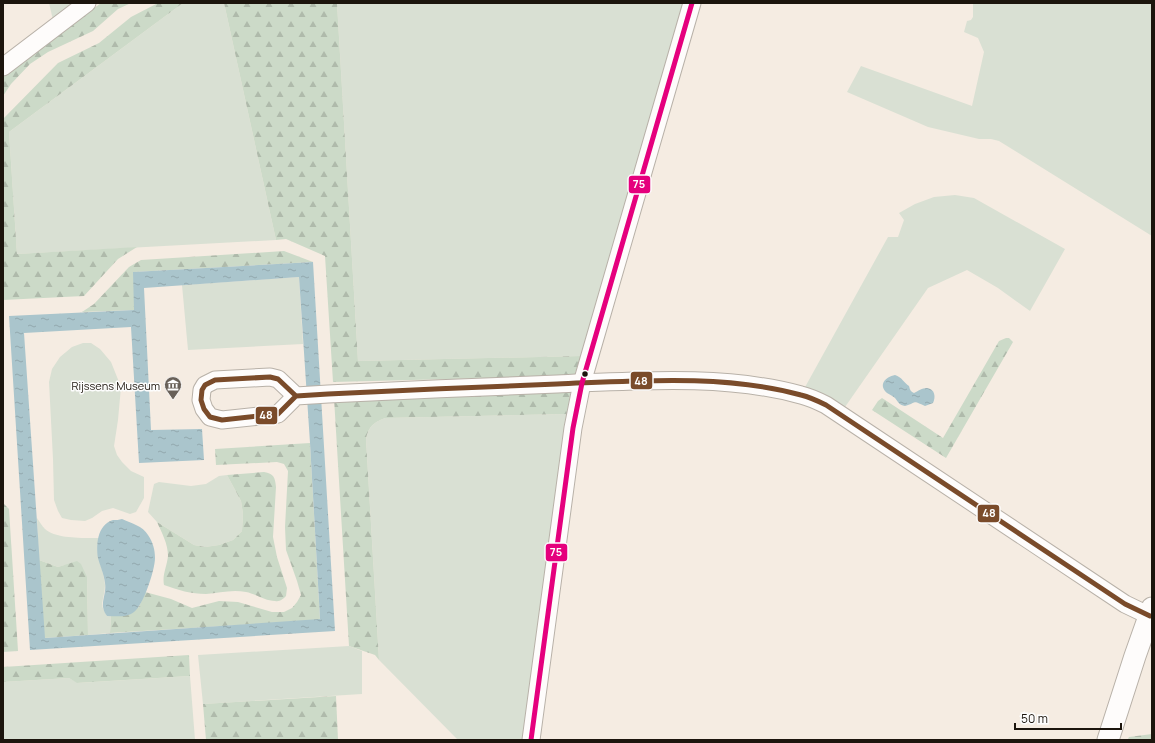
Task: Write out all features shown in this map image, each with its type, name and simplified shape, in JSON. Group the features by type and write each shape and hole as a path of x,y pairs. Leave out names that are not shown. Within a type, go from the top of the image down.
{"main road":[{"path":"1108,740 1151,612"}],"street":[{"path":"3,67 87,3"},
{"path":"531,740 572,436 582,383 692,3"},
{"path":"296,396 278,380 270,377 215,380 205,385 202,390 201,400 204,409 210,417 222,420 278,414 296,396 321,394 679,380 738,383 779,389 803,395 826,404 1125,604 1151,612"}],"shaded area":[{"path":"49,3 76,3 53,20"},
{"path":"183,3 224,3 276,240 17,254 9,132"},
{"path":"337,3 690,3 644,169 581,356 358,361"},
{"path":"973,3 1152,3 1152,236 999,141 979,139 928,127 847,92 861,66 972,106 984,52 978,38 964,32 967,21 971,20 973,17"},
{"path":"955,195 974,198 1065,249 1030,311 998,288 967,270 928,288 845,407 828,398 804,389 888,237 898,237 904,220 899,213 915,204 934,197"},
{"path":"299,277 303,344 188,350 182,285"},
{"path":"83,343 91,343 100,349 111,362 121,387 114,446 117,455 122,462 131,471 144,477 144,498 136,512 130,514 113,508 102,511 85,521 62,518 54,500 49,382 52,369 60,357 72,347"},
{"path":"568,414 525,740 458,740 379,660 366,439 367,435 372,426 385,418"},
{"path":"227,475 241,501 243,514 242,531 233,540 219,545 205,547 194,545 157,522 148,512 154,484 159,482 191,486 206,484 219,476"},
{"path":"37,518 45,529 56,535 99,538 98,556 105,585 102,606 107,616 111,616 110,633 88,635 87,577 65,565 58,567 39,560"},
{"path":"349,646 362,651 362,694 203,704 198,655"},
{"path":"190,676 195,740 3,740 3,682 69,678 78,683"}],"green space":[{"path":"101,3 131,3 118,9 93,31 48,52 30,64 11,84 3,96 3,77"},
{"path":"158,3 183,3 9,132 17,254 137,247 118,259 84,296 3,300 3,119 58,63 99,43 131,17"},
{"path":"224,3 337,3 358,361 581,356 574,376 333,382 325,256 286,239 276,240"},
{"path":"284,251 313,262 134,272 135,310 82,312 94,304 129,267 141,260"},
{"path":"1009,338 1013,342 946,458 872,410 882,398 943,438 999,341"},
{"path":"571,387 568,414 385,418 372,426 366,439 379,660 375,655 349,646 334,398"},
{"path":"310,443 320,620 110,633 111,616 115,616 139,607 145,592 171,599 192,608 219,601 238,602 272,612 284,612 292,608 301,595 286,550 285,527 288,471 284,464 277,462 216,465 215,449"},
{"path":"264,472 272,475 275,481 276,487 273,537 277,557 287,588 286,596 277,601 268,600 241,591 200,594 164,585 168,552 157,522 194,545 205,547 219,545 233,540 242,531 243,514 241,501 227,475"},
{"path":"3,503 9,509 18,651 3,652"},
{"path":"39,560 58,567 77,561 81,564 87,577 88,635 44,638"},
{"path":"189,655 190,676 77,683 69,678 3,682 3,667"},
{"path":"336,696 338,740 206,740 203,704"},
{"path":"1152,734 1152,740 1128,739 1129,737"}],"water":[{"path":"313,262 335,631 30,650 9,316 134,310 133,272","holes":["299,277 320,619 45,638 24,333 131,327 139,463 204,460 202,429 151,430 144,288"]},
{"path":"895,375 906,383 910,390 914,393 925,388 932,390 935,396 933,403 925,406 916,402 905,406 900,404 894,397 884,390 883,387 886,379"},
{"path":"122,519 136,525 146,532 153,546 155,555 154,564 148,587 141,603 134,612 128,615 107,616 103,608 105,583 98,558 97,547 99,536 104,526 113,520"}],"transit line":[{"name":"75","path":"531,740 573,428 582,383 692,3"},
{"name":"48","path":"296,396 278,379 270,377 215,380 205,385 202,390 201,400 204,409 210,417 222,420 278,414 296,396 442,389 680,380 742,384 772,388 801,395 826,405 1125,604 1150,616"}],"place":[{"name":"Rijssens Museum","path":"173,400"}]}
